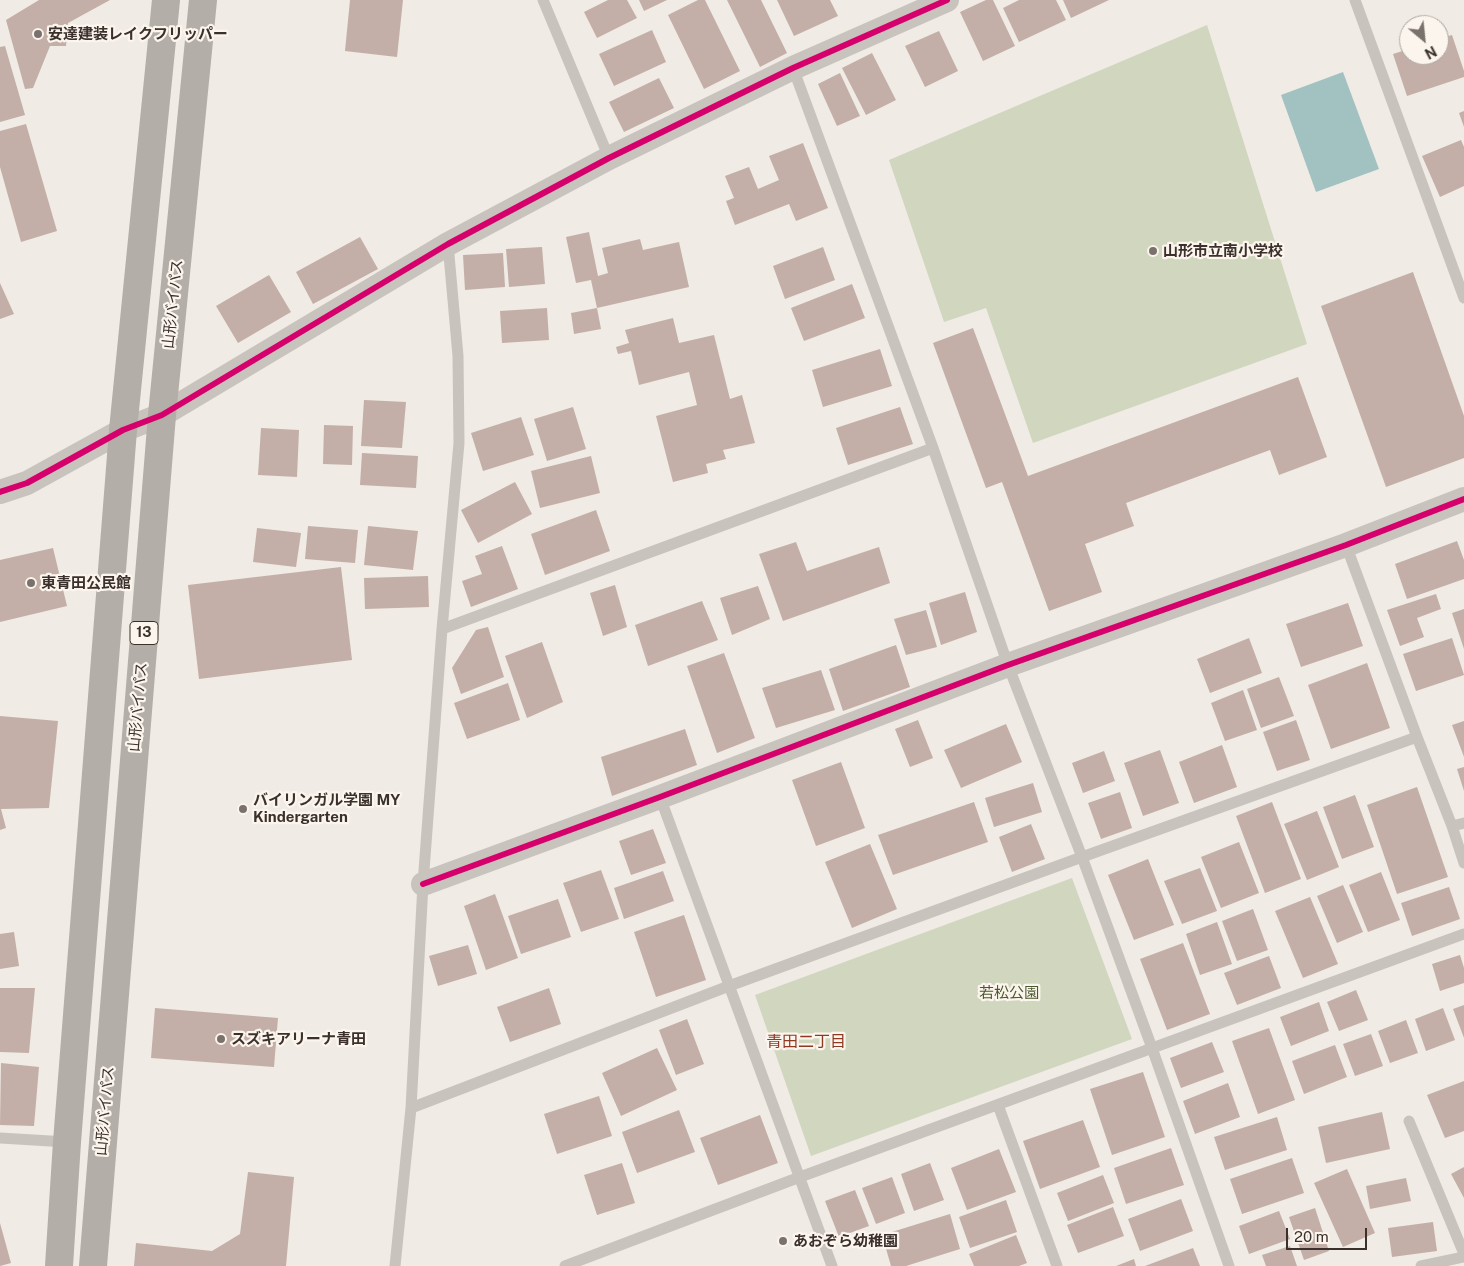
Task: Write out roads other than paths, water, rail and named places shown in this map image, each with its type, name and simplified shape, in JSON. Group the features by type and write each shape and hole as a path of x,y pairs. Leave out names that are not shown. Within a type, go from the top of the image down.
{"highway":[{"name":"13","path":"59,1266 123,430 166,0"},
{"name":"山形バイパス","path":"93,1266 162,415 203,0"}],"street":[{"path":"0,492 28,484 123,430 162,415 448,244 609,158 793,68 947,0"},
{"path":"424,884 1008,665 1346,545 1464,499"}],"lane":[{"path":"543,0 609,158"},
{"path":"1355,0 1464,298"},
{"path":"793,68 933,448 1008,665 1082,857 1152,1048 1229,1266"},
{"path":"395,1266 410,1108 442,629 458,443 458,356 448,244"},
{"path":"442,629 933,448"},
{"path":"1346,545 1416,737 1452,826 1464,863"},
{"path":"410,1108 729,986 1416,737"},
{"path":"660,797 832,1266"},
{"path":"1452,826 1464,823"},
{"path":"564,1266 800,1177 1464,934"},
{"path":"998,1105 1057,1266"},
{"path":"1408,1121 1464,1256 1421,1266"},
{"path":"0,1138 67,1142"}],"water":[{"path":"1343,72 1379,169 1316,192 1281,95"}],"place":[{"name":"安達建装レイクフリッパー","path":"38,34"},
{"name":"山形市立南小学校","path":"1153,251"},
{"name":"東青田公民館","path":"31,583"},
{"name":"バイリンガル学園 MY Kindergarten","path":"243,809"},
{"name":"スズキアリーナ青田","path":"221,1039"},
{"name":"あおぞら幼稚園","path":"783,1241"}],"district":[{"name":"青田二丁目","path":"806,1042"}],"park label":[{"name":"若松公園","path":"1009,993"}]}
